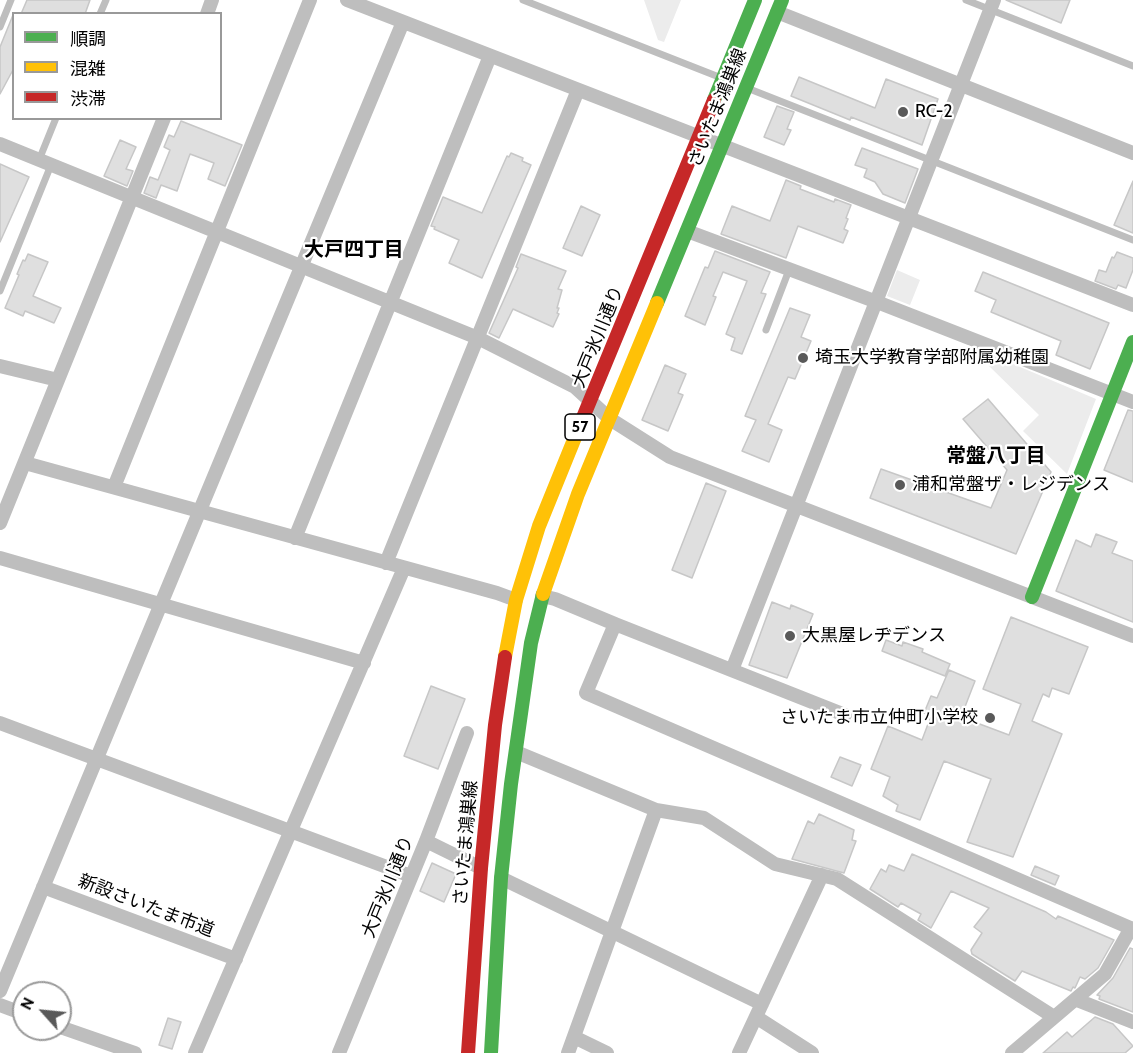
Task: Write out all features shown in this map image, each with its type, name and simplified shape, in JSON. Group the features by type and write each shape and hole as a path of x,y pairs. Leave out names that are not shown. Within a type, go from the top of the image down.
{"main road":[{"name":"さいたま鴻巣線","path":"664,222 752,1"},
{"name":"さいたま鴻巣線","path":"687,231 780,6"},
{"name":"大戸氷川通り","path":"508,637 516,600 539,526 664,222"},
{"name":"57","path":"491,1053 501,878 531,643 542,596 578,494 687,231"},
{"path":"1032,597 1133,342"},
{"name":"さいたま鴻巣線","path":"468,1053 481,868 495,725 508,637"}],"street":[{"path":"114,487 310,0"},
{"path":"347,0 1133,305"},
{"path":"732,670 993,5"},
{"path":"780,6 961,86 1133,153"},
{"path":"0,991 403,22"},
{"path":"295,538 490,56"},
{"path":"386,563 578,90"},
{"path":"0,523 163,120"},
{"path":"0,144 478,338 575,387 610,419 670,457 1133,636"},
{"path":"687,231 1133,402"},
{"path":"0,366 58,380"},
{"path":"25,463 516,600"},
{"path":"0,558 364,663"},
{"path":"195,1053 404,568"},
{"path":"542,596 555,599 845,715"},
{"path":"615,624 586,693 1132,929 1104,974 1077,1000 1053,1017 1012,1053"},
{"path":"0,723 411,876"},
{"name":"大戸氷川通り","path":"339,1053 426,842 466,733"},
{"path":"516,752 656,810 704,818 776,864 837,879 1053,1017"},
{"path":"568,1053 656,810"},
{"path":"426,842 481,868"},
{"path":"739,1053 822,875"},
{"path":"501,878 612,932 759,1011 812,1053"},
{"name":"新設さいたま市道","path":"43,887 236,959"},
{"path":"1077,1000 1133,1022"},
{"path":"72,1032 110,1049 135,1053"},
{"path":"574,1037 607,1053"}],"lane":[{"path":"0,27 11,0"},
{"path":"523,0 723,78"},
{"path":"966,0 993,5 1133,66"},
{"path":"746,87 1133,240"},
{"path":"0,291 45,162 56,120"},
{"path":"766,330 789,270"}],"shaded area":[{"path":"644,0 681,0 664,42 658,40"},
{"path":"897,270 920,280 910,305 887,296"},
{"path":"994,356 1096,399 1067,474 1023,431 1039,415 989,366"}],"building":[{"path":"27,0 90,0 86,12 22,12"},
{"path":"1006,0 1070,0 1061,23"},
{"path":"12,17 12,72 0,94 0,47"},
{"path":"799,77 875,108 886,79 938,99 922,145 851,117 850,120 791,96"},
{"path":"777,106 794,112 787,129 791,130 784,145 764,137"},
{"path":"181,121 242,145 225,186 208,179 214,163 190,154 177,191 161,185 156,198 144,193 150,177 158,180 170,150 164,147 169,135 174,137"},
{"path":"120,140 136,147 126,169 133,171 127,186 104,176"},
{"path":"862,148 918,169 905,203 883,194 875,182 864,177 867,169 855,165"},
{"path":"511,153 523,158 522,161 531,165 482,278 449,263 459,240 431,226 443,197 482,213 507,156 509,157"},
{"path":"0,164 29,177 0,242"},
{"path":"786,180 801,186 800,189 834,202 835,199 851,205 844,229 848,231 843,243 798,226 786,258 721,234 732,206 770,221"},
{"path":"1133,181 1133,233 1114,225"},
{"path":"581,206 600,215 582,256 563,248"},
{"path":"715,251 770,272 761,293 766,294 742,354 731,350 735,338 726,334 747,281 723,272 705,325 685,316 705,267 708,268"},
{"path":"1117,252 1133,258 1133,270 1126,288 1118,285 1116,289 1095,281 1099,270 1106,272 1112,257 1114,258"},
{"path":"28,254 48,262 33,296 61,308 54,323 25,311 23,316 5,308 19,275 17,274"},
{"path":"521,254 566,271 558,289 562,290 557,308 559,308 557,313 559,314 553,327 513,309 499,338 489,333 518,268 516,267"},
{"path":"983,272 1109,323 1090,369 1056,355 1061,341 991,312 996,300 975,291"},
{"path":"790,308 810,315 801,337 811,341 795,379 788,377 768,424 782,430 769,462 742,451 756,420 745,416"},
{"path":"665,365 686,374 678,393 683,395 668,431 642,420"},
{"name":"浦和常盤ザ・レジデンス","path":"988,399 1051,472 1016,554 870,498 881,469 991,508 1007,470 963,419"},
{"path":"1128,410 1133,411 1133,482 1104,470"},
{"path":"706,483 726,491 692,578 672,570"},
{"path":"1096,534 1117,542 1112,553 1133,561 1133,622 1056,591 1076,540 1091,547"},
{"name":"大黒屋レヂデンス","path":"772,602 790,609 791,605 813,614 787,678 749,665"},
{"path":"1011,617 1088,647 1069,694 1052,688 1049,697 1043,694 1032,721 1062,734 1013,857 967,842 991,779 944,761 920,820 896,811 898,805 883,796 890,777 871,769 888,726 922,740 931,716 924,713 931,696 937,698 949,670 975,681 961,717 1009,735 1021,704 983,689"},
{"path":"886,640 902,646 903,642 923,649 922,652 950,664 945,676 882,651"},
{"path":"431,686 465,699 438,769 404,756"},
{"path":"840,757 861,765 852,786 831,777"},
{"path":"819,814 854,830 852,840 856,841 844,873 792,859 808,821 814,824"},
{"path":"912,854 1046,912 1056,919 1058,916 1114,940 1098,968 1085,979 1080,977 1071,991 1022,971 1015,981 972,954 971,950 982,933 974,927 989,908 951,891 931,928 918,920 921,914 901,903 898,907 870,889 881,869 886,872 889,865 904,871"},
{"path":"432,863 456,874 444,902 420,891"},
{"path":"1035,866 1059,876 1055,885 1031,875"},
{"path":"1130,948 1133,949 1133,1012 1099,999 1100,996 1097,995 1113,978"},
{"path":"1095,1017 1113,1024 1133,1046 1125,1053 1043,1053 1067,1032 1072,1037"},
{"path":"168,1018 181,1022 172,1049 159,1045"}],"traffic: fast":[{"path":"714,100 755,0"},
{"path":"657,303 782,0"},
{"path":"1032,597 1133,342"},
{"path":"491,1053 501,878 511,784 531,643 543,594"}],"traffic: slow":[{"path":"543,594 578,494 657,303"},
{"path":"505,657 516,600 539,526 582,420"}],"traffic: jam":[{"path":"582,420 714,100"},
{"path":"468,1053 481,868 495,725 505,657"}],"place":[{"name":"RC-2","path":"903,112"},
{"name":"埼玉大学教育学部附属幼稚園","path":"803,358"},
{"name":"浦和常盤ザ・レジデンス","path":"900,485"},
{"name":"大黒屋レヂデンス","path":"790,636"},
{"name":"さいたま市立仲町小学校","path":"990,718"}],"district":[{"name":"大戸四丁目","path":"354,250"},
{"name":"常盤八丁目","path":"996,456"}]}
